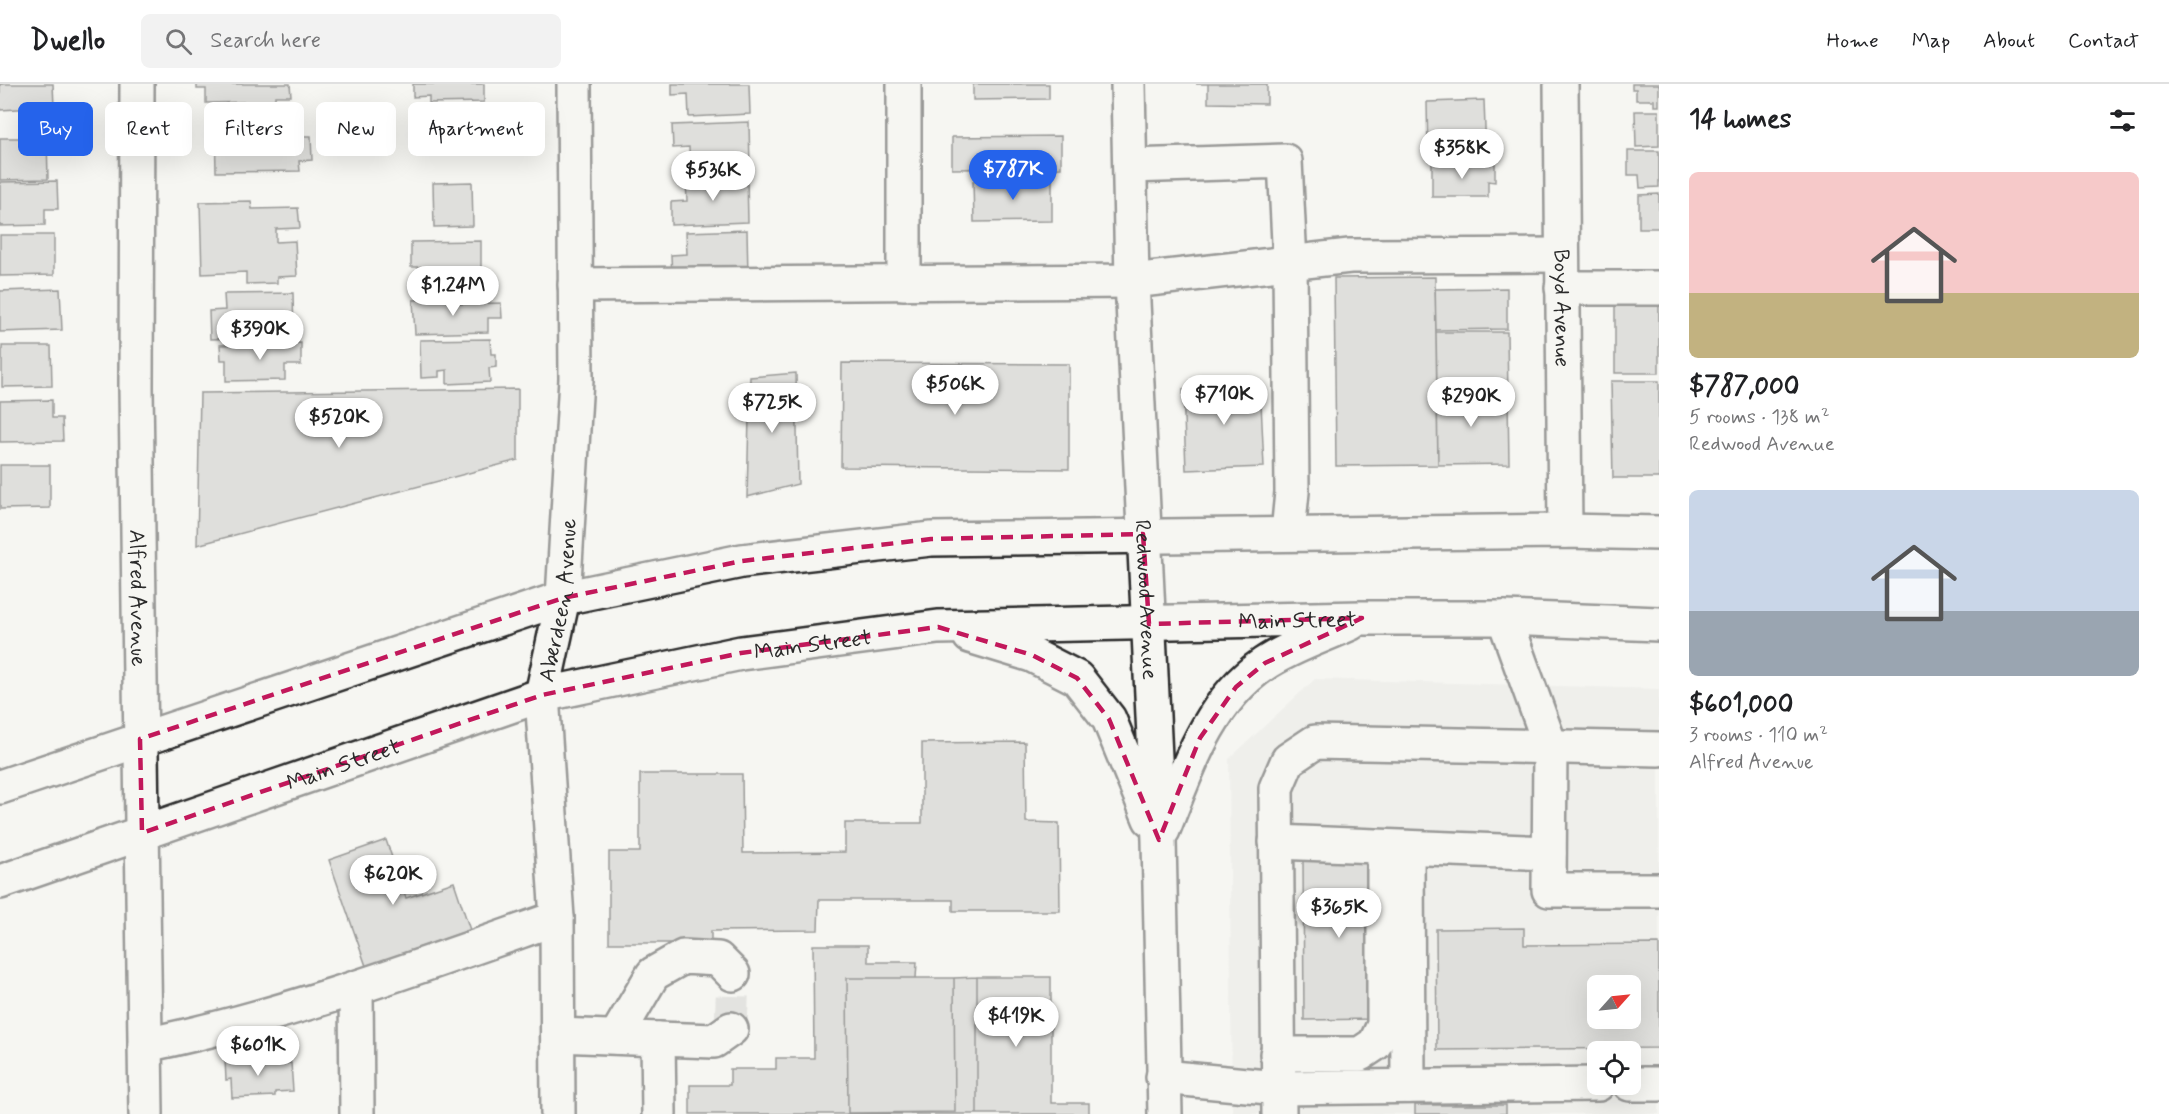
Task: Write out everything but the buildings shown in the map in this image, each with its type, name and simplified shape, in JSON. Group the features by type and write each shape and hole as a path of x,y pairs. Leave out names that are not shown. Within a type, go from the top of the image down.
{"main road":[{"name":"Alfred Avenue","path":"137,84 136,388 146,1114"},
{"name":"Aberdeen Avenue","path":"558,1114 557,918 542,695 563,598 576,379 574,84"},
{"path":"904,84 904,283"},
{"name":"Redwood Avenue","path":"1128,84 1132,281 1159,840 1165,1114"},
{"name":"Boyd Avenue","path":"1561,84 1565,531"},
{"path":"1130,166 1286,161 1290,263 1292,492 1288,533"},
{"path":"576,285 1132,281 1350,256 1562,255"},
{"path":"1562,288 1659,288"},
{"path":"0,788 140,738 563,598 742,561 931,539 1143,534 1565,531 1659,533"},
{"path":"1159,840 1200,738 1236,687 1265,663 1362,618"},
{"name":"Main Street","path":"0,882 542,695 741,653 938,627 1362,618 1504,618 1659,624"},
{"path":"1504,618 1550,745 1549,890 1659,890"},
{"path":"938,627 1032,655 1077,678 1109,719 1159,840"},
{"path":"1279,1101 1276,788 1288,760 1316,742 1659,749"},
{"path":"1276,843 1549,854"},
{"path":"1277,1054 1360,1054 1375,1044 1384,1025 1395,847"},
{"path":"1395,847 1408,1086"},
{"path":"145,1045 189,1036 356,989 557,918"},
{"path":"616,1037 653,974 683,957 718,959 733,974"},
{"path":"356,989 357,1114"},
{"path":"558,1035 714,1041 731,1029"},
{"path":"658,1039 659,1114"},
{"path":"1163,1077 1279,1101 1346,1100 1408,1086 1587,1084"},
{"path":"1641,1084 1659,1084"}],"highlighted area":[{"path":"1143,534 1149,624 1362,618 1265,663 1236,687 1200,738 1159,840 1109,719 1077,678 1032,655 938,627 741,653 542,695 142,833 140,739 563,598 742,561 931,539"}],"shaded area":[{"path":"1315,679 1659,689 1659,1114 1232,1114 1229,759"}],"tunnel":[{"path":"731,1029 733,974"}]}
